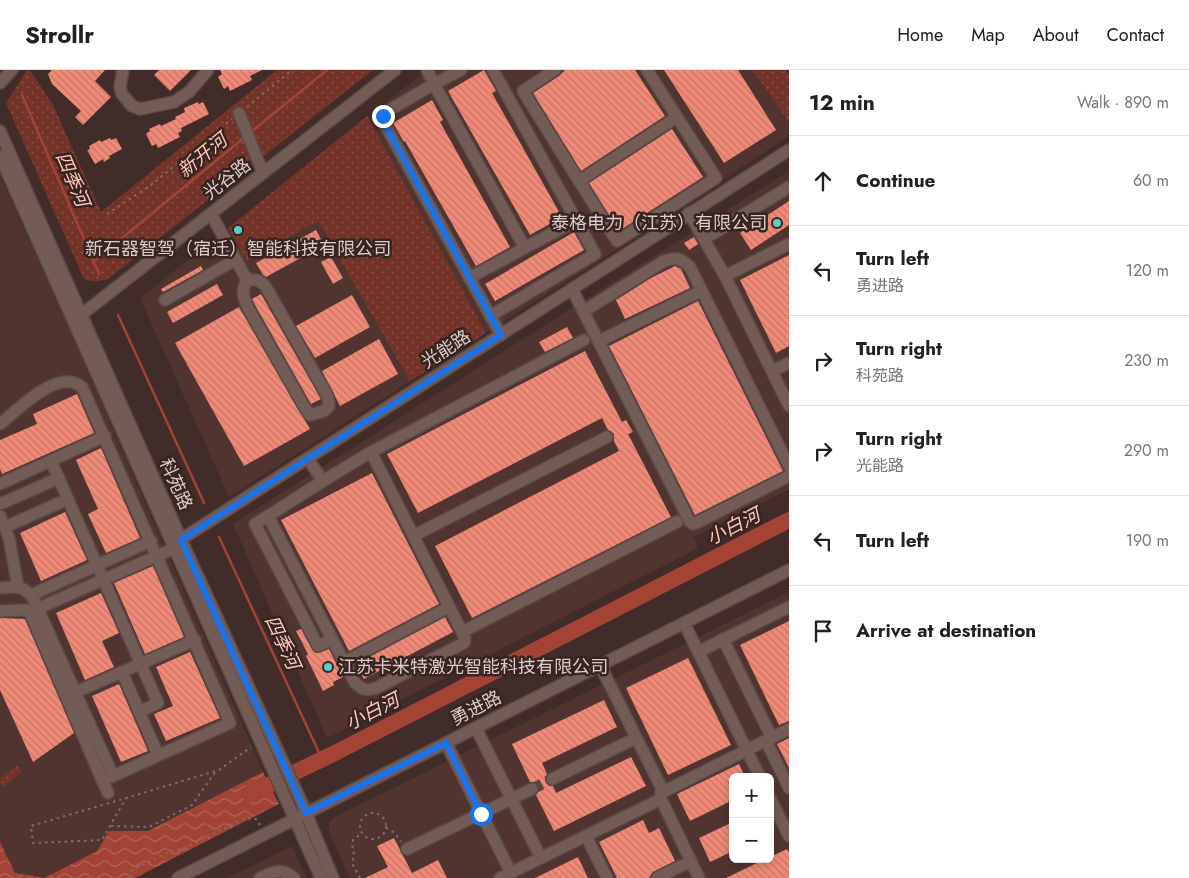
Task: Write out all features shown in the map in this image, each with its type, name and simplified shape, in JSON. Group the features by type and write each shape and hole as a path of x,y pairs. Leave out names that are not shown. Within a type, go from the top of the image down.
{"street":[{"path":"0,83 12,70"},
{"path":"123,70 120,87 122,94 132,106 140,109 174,102 189,92 208,70"},
{"name":"光谷路","path":"81,316 395,70"},
{"path":"427,70 525,248"},
{"path":"461,70 386,112 383,116 384,123 501,335"},
{"path":"490,316 595,254 493,70"},
{"path":"555,70 523,91 617,241 716,178 647,70"},
{"path":"239,113 263,173"},
{"path":"579,181 677,117"},
{"name":"科苑路","path":"0,131 81,316 269,764 321,878"},
{"name":"光能路","path":"38,608 158,555 789,150"},
{"name":"科苑路","path":"0,156 176,544 301,801 333,878"},
{"path":"704,239 789,187"},
{"path":"689,213 725,276 789,406"},
{"path":"210,214 246,280"},
{"path":"470,278 577,220"},
{"path":"725,276 789,244"},
{"path":"584,311 664,261 673,258 684,261 690,267 789,466"},
{"path":"165,300 235,260"},
{"path":"255,279 262,282 266,287 328,397 329,406 324,410 310,415 305,408 242,296 242,289 246,280 255,279"},
{"path":"572,289 690,522 698,522 789,476"},
{"path":"599,341 701,290"},
{"path":"371,452 465,638 464,643 368,690 362,689 355,683 268,516 371,452 584,340"},
{"path":"772,372 789,363"},
{"path":"0,424 55,384 73,382 85,391 230,723 107,778"},
{"path":"0,484 105,436"},
{"path":"413,536 607,437"},
{"path":"308,459 323,481"},
{"path":"51,461 158,703 139,712"},
{"path":"0,504 58,478"},
{"path":"5,527 68,499"},
{"path":"0,516 9,538 18,587"},
{"path":"462,632 677,522"},
{"path":"31,595 151,541"},
{"name":"勇进路","path":"178,878 789,570"},
{"path":"0,588 18,587 26,590 38,608 76,692 107,778 108,793"},
{"path":"344,662 450,607"},
{"path":"698,652 789,607"},
{"path":"0,611 26,610 31,615 107,778"},
{"path":"684,622 758,773"},
{"path":"723,639 769,739 789,788"},
{"path":"76,692 195,640"},
{"path":"600,665 661,787 661,796 699,878"},
{"path":"122,672 158,755"},
{"path":"476,728 541,858"},
{"path":"446,743 481,814 505,875 586,836 789,729"},
{"path":"552,779 636,738"},
{"path":"407,850 532,789"},
{"path":"774,806 789,836"},
{"path":"778,814 789,809"},
{"path":"586,836 607,878"},
{"path":"657,878 691,861"},
{"path":"260,878 281,870 294,878"}],"path":[{"path":"107,214 150,184 292,70"},
{"path":"126,798 102,840 33,843 31,826 216,771 260,741"},
{"path":"110,826 148,827 183,809 192,804 216,771"},
{"path":"371,813 383,817 386,828 382,836 374,839 362,833 360,825 364,817 371,813"},
{"path":"130,878 131,871 172,850 183,850 245,818 256,819"},
{"path":"386,828 395,833 407,850"},
{"path":"360,878 352,863 354,855 352,844 353,840 362,833"}],"shaded area":[{"path":"27,70 30,70 53,105 101,212 277,70 373,70 109,278 90,281 84,279 6,103"},
{"path":"427,70 752,70 789,122 789,136 608,255 229,497 140,298"},
{"path":"752,70 786,70 789,74 789,122"},
{"path":"367,116 486,333 410,381 318,221 247,261 228,228"},
{"path":"789,171 789,489 693,537 698,548 327,738 233,524"},
{"path":"0,176 63,315 263,772 148,831 109,831 97,851 44,878 0,878"},
{"path":"789,592 789,878 350,878 329,832 329,821"},
{"path":"17,765 22,772 3,787 0,783 0,778"},
{"path":"292,846 307,878 227,878"}],"water":[{"path":"263,772 279,804 135,878 44,878 97,851 109,831 148,831"},
{"path":"0,842 15,873 44,878 0,878"}],"building":[{"path":"52,70 105,70 95,81 111,97 83,125 75,117 81,111 52,84 48,74"},
{"path":"159,70 191,70 170,91 154,75"},
{"path":"220,70 262,70 250,76 252,80 230,91 228,86 224,89 218,77 222,74"},
{"path":"484,70 496,91 492,93 562,217 530,235 448,91"},
{"path":"565,70 635,70 665,116 581,171 533,93"},
{"path":"664,70 738,70 776,130 724,163"},
{"path":"432,100 443,120 440,122 510,247 476,266 393,123"},
{"path":"198,102 199,104 203,102 209,114 181,128 182,131 178,133 180,137 158,148 156,144 152,146 146,134 150,131 149,129 176,119 175,117 185,112 184,108"},
{"path":"672,129 703,177 619,231 589,183"},
{"path":"110,138 111,140 116,138 122,149 109,156 110,158 104,162 103,159 95,164 87,150 90,149 89,146 100,140 101,142"},
{"path":"789,201 789,225 751,250 740,233"},
{"path":"316,230 324,245 266,277 263,275 256,263"},
{"path":"574,232 584,250 495,301 485,284"},
{"path":"694,237 698,244 689,250 684,243"},
{"path":"216,241 221,248 209,255 204,248"},
{"path":"789,255 789,346 776,353 740,280"},
{"path":"331,257 343,278 333,284 321,262"},
{"path":"201,266 203,270 163,292 161,289"},
{"path":"675,266 681,269 690,288 625,319 616,300 651,278"},
{"path":"217,284 223,295 173,323 167,312"},
{"path":"261,294 321,399 311,404 252,299"},
{"path":"352,295 370,327 315,358 296,326"},
{"path":"698,301 783,471 695,515 609,346"},
{"path":"239,307 310,429 244,466 175,343"},
{"path":"567,327 573,338 545,352 539,342"},
{"path":"379,339 398,374 340,406 322,371"},
{"path":"585,351 622,422 626,420 633,432 628,434 671,517 472,618 435,546 619,451 614,441 614,434 608,430 602,418 418,513 387,454"},
{"path":"77,394 94,433 2,474 0,469 0,440 37,424 33,414"},
{"path":"101,448 140,538 106,553 88,514 98,509 76,460"},
{"path":"372,473 439,604 349,651 281,520"},
{"path":"65,512 87,560 41,581 20,533"},
{"path":"153,566 184,637 145,654 114,583"},
{"path":"101,593 119,633 102,641 114,667 85,680 56,613"},
{"path":"445,617 453,632 364,679 356,664"},
{"path":"0,618 25,619 74,733 33,762 0,690"},
{"path":"789,621 789,721 779,725 740,645"},
{"path":"301,629 314,652 318,653 329,649 343,677 333,682 334,685 323,691 306,656 308,654 296,631"},
{"path":"190,652 220,718 166,741 154,714 173,706 156,667"},
{"path":"688,658 731,745 668,775 626,688"},
{"path":"119,684 148,751 121,762 92,696"},
{"path":"604,700 617,727 542,763 547,774 545,778 546,783 553,786 556,793 631,757 646,786 554,831 536,795 539,790 538,785 530,782 512,744"},
{"path":"789,738 789,768 777,744"},
{"path":"739,764 743,773 729,773 729,802 690,821 677,794"},
{"path":"643,820 649,833 659,828 675,861 653,872 649,878 617,878 599,842"},
{"path":"729,824 729,853 710,862 699,838"},
{"path":"394,838 412,873 438,860 447,878 365,878 388,867 377,846"},
{"path":"787,849 789,852 789,878 726,878 757,863 774,863 774,855"},
{"path":"578,857 588,878 535,878"}],"waterway":[{"name":"新开河","path":"251,132 327,70"},
{"name":"四季河","path":"22,95 99,274"},
{"name":"新开河","path":"94,261 245,137"},
{"name":"四季河","path":"118,315 204,503"},
{"name":"小白河","path":"250,794 335,753 789,520"},
{"name":"四季河","path":"219,537 322,759"}],"tunnel":[{"path":"532,789 552,779"}],"place":[{"name":"泰格电力（江苏）有限公司","path":"777,223"},
{"name":"新石器智驾（宿迁）智能科技有限公司","path":"238,230"},
{"name":"江苏卡米特激光智能科技有限公司","path":"328,667"}],"route":[{"path":"383,116 384,123 501,335 181,540 306,813 446,743 481,814"}]}
